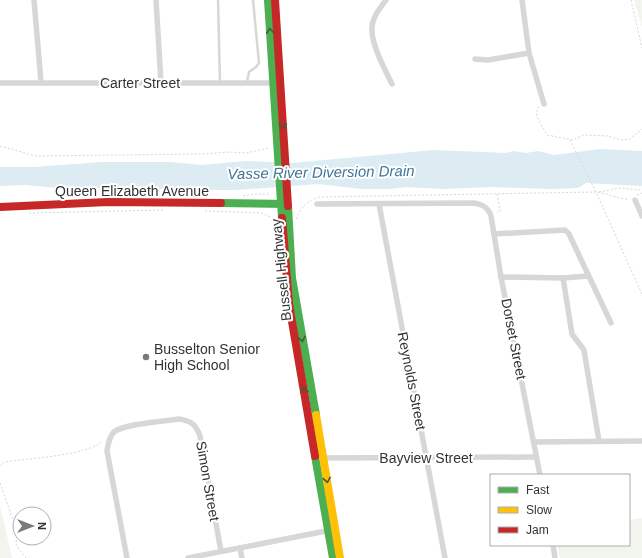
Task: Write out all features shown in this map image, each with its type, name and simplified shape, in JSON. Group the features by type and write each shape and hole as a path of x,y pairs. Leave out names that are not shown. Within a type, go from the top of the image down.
{"main road":[{"name":"Bussell Highway","path":"268,0 277,82"},
{"name":"Bussell Highway","path":"275,0 277,82 289,304 332,530 340,558"},
{"name":"Queen Elizabeth Avenue","path":"0,207 108,202 284,204"},
{"name":"Bussell Highway","path":"284,204 289,222 292,278 319,458"},
{"name":"Bussell Highway","path":"332,530 333,558"}],"street":[{"path":"34,0 41,82"},
{"path":"156,0 161,83"},
{"path":"386,0 377,12 371,27 373,38 392,84"},
{"path":"522,0 529,53 544,104"},
{"path":"475,59 488,60 529,53"},
{"name":"Carter Street","path":"0,83 277,82"},
{"path":"635,200 642,216"},
{"name":"Dorset Street","path":"379,204 472,203 484,205 491,216 501,277 540,474"},
{"path":"317,204 379,204"},
{"name":"Reynolds Street","path":"379,204 446,558"},
{"path":"494,234 565,230 570,234 588,276 611,323"},
{"path":"501,277 563,278 588,276"},
{"path":"563,278 572,334 584,350 599,441"},
{"name":"Simon Street","path":"112,434 122,428 179,419 188,420 196,425 200,436 221,551"},
{"path":"112,434 108,451 126,558"},
{"path":"534,442 642,441"},
{"name":"Bayview Street","path":"319,458 427,459 536,457"},
{"path":"188,558 332,530"},
{"path":"553,546 555,558"},
{"path":"240,548 242,558"}],"lane":[{"path":"218,0 220,83"},
{"path":"247,83 248,72 259,63 253,0"}],"path":[{"path":"631,0 642,48"},
{"path":"544,104 537,108 537,117 547,135 570,140 584,135 630,139 642,129"},
{"path":"570,140 593,189 596,192 642,294"},
{"path":"0,146 36,156 202,154 229,152 246,153 272,148"},
{"path":"596,192 619,188 642,190"},
{"path":"289,222 295,221 302,207 313,199 319,197 596,192 610,194 624,199 642,192"},
{"path":"491,216 500,211 497,193"},
{"path":"23,213 165,210"},
{"path":"205,211 261,213 273,218"},
{"path":"0,466 4,462 83,451 100,444 108,434 112,434"},
{"path":"0,484 17,532 16,545 26,558"}],"shaded area":[{"path":"634,0 642,0 642,27"},
{"path":"0,505 12,558 0,558"},
{"path":"642,518 642,558 560,558 557,546 630,546 630,520"}],"water":[{"name":"Vasse River Diversion Drain","path":"600,149 642,151 642,186 586,183 578,188 551,189 490,187 443,189 406,187 390,189 362,189 318,184 236,190 205,190 182,187 173,189 158,189 134,186 79,190 25,185 0,186 0,167 34,167 102,162 170,162 202,165 246,161 292,163 434,150 506,153 513,151 526,153 538,151 554,155"}],"traffic: fast":[{"path":"268,0 282,218"},
{"path":"221,203 287,204"},
{"path":"288,206 292,278 316,415"},
{"path":"315,456 333,558"}],"traffic: slow":[{"path":"316,415 340,558"}],"traffic: jam":[{"path":"275,0 288,206"},
{"path":"0,207 108,202 221,203"},
{"path":"282,218 289,304 315,456"}],"place":[{"name":"Busselton Senior High School","path":"146,357"}]}
